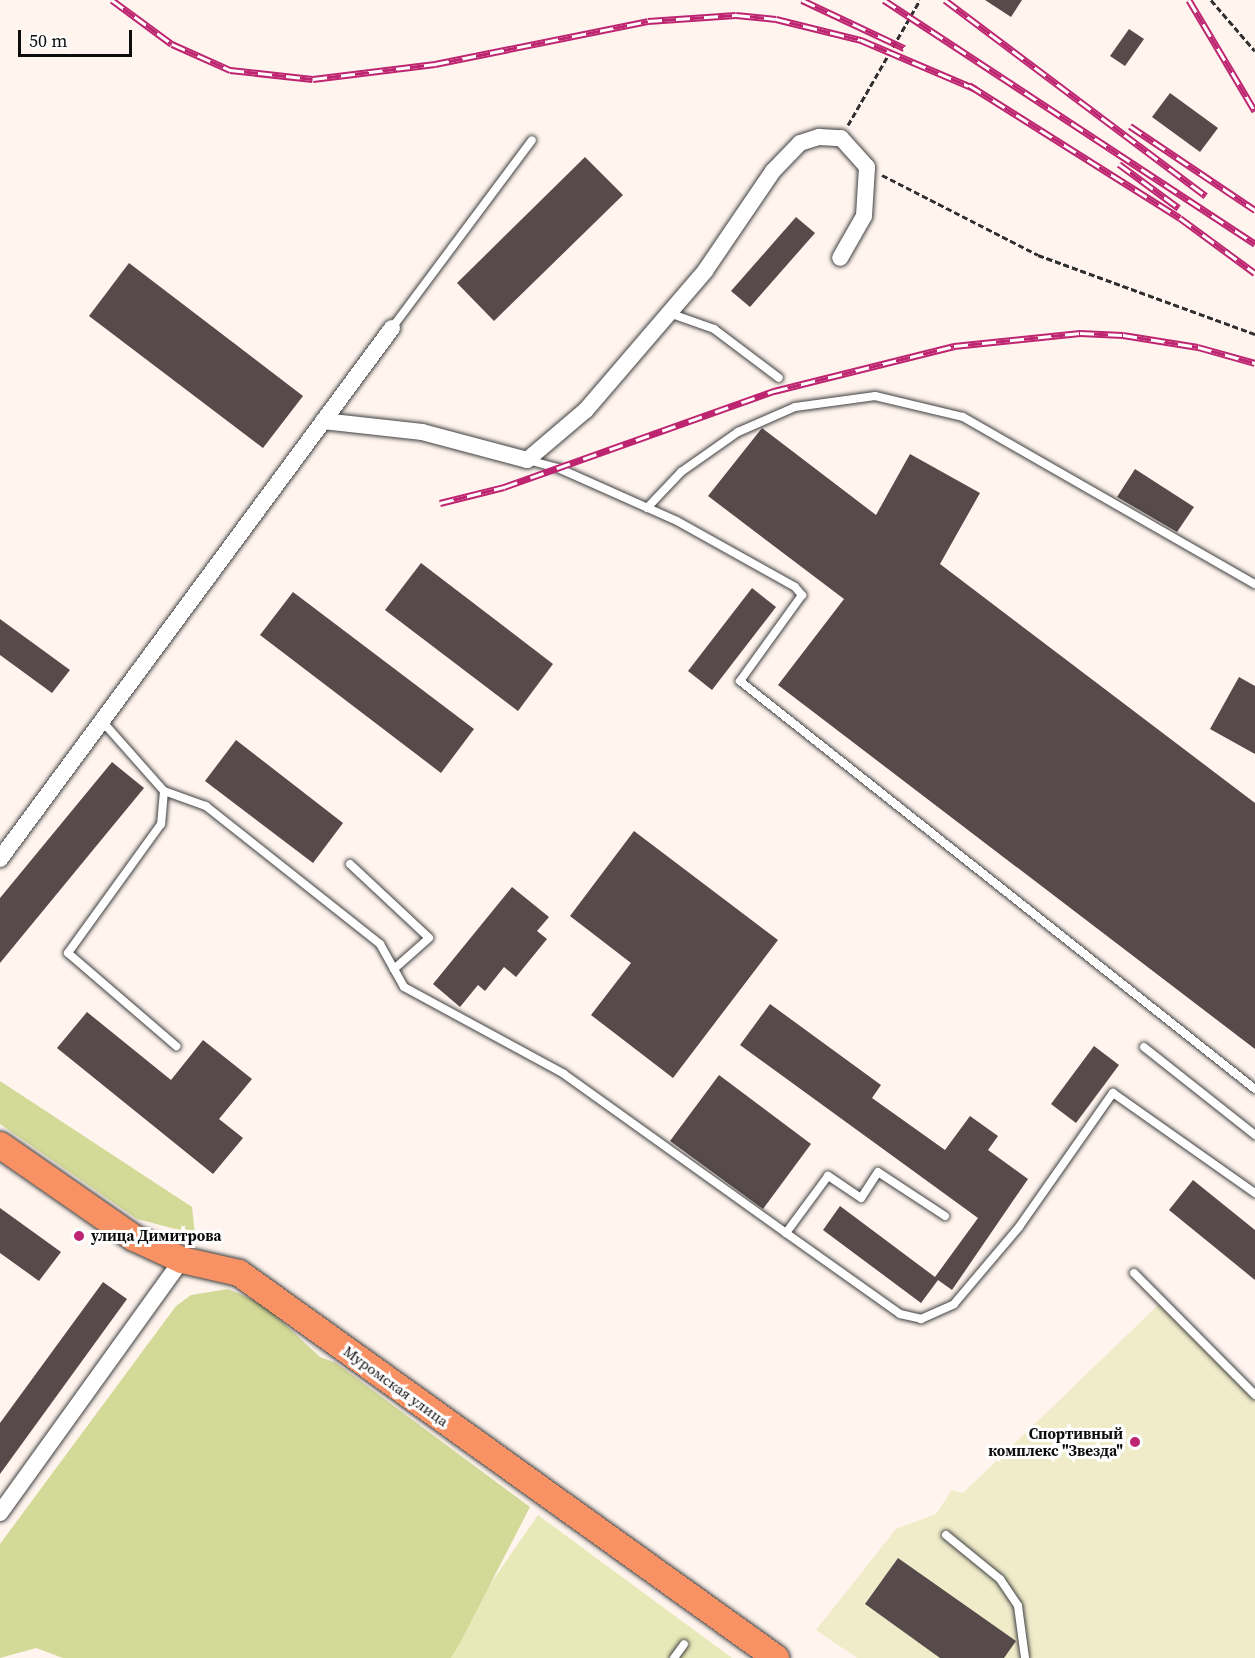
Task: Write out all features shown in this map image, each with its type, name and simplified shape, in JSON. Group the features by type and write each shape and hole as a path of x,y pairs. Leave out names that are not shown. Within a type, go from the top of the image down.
{"main road":[{"name":"Муромская улица","path":"0,1145 134,1238 182,1260 239,1273 776,1658"}],"street":[{"path":"323,421 422,432 527,460 586,410 705,271 773,171 800,143 819,137 841,138 867,167 864,216 840,258"},
{"path":"0,859 392,328"},
{"path":"0,1513 182,1260"}],"lane":[{"path":"392,328 532,140"},
{"path":"669,313 714,329 779,378"},
{"path":"647,508 681,472 738,432 795,407 875,396 963,417 1255,584"},
{"path":"527,460 558,468 647,508 802,595 740,681 1255,1089"},
{"path":"102,722 164,791 206,806 380,944 404,987 564,1074 900,1314 921,1319 954,1304 1019,1227 1113,1093 1255,1193"},
{"path":"164,791 161,824 68,953 176,1046"},
{"path":"350,864 429,938 394,969"},
{"path":"1144,1047 1255,1135"},
{"path":"786,1233 828,1176 861,1197 878,1172 945,1216"},
{"path":"1134,1273 1255,1395"},
{"path":"946,1535 1000,1579 1018,1606 1025,1658"},
{"path":"674,1658 684,1644"}],"path":[{"path":"841,138 920,0"},
{"path":"1211,0 1255,51"},
{"path":"867,167 1038,255 1255,334"}],"green space":[{"path":"0,1081 192,1207 195,1234 137,1219 0,1124"},
{"path":"228,1289 263,1304 320,1357 336,1363 530,1507 451,1658 63,1658 36,1648 0,1658 0,1544 176,1306 191,1295"},
{"path":"538,1515 732,1658 439,1658"}],"shaded area":[{"name":"Спортивный комплекс \"Звезда\"","path":"1159,1304 1255,1395 1255,1658 857,1658 816,1630 896,1529 936,1514 952,1490 963,1493"}],"building":[{"path":"985,0 1022,0 1011,17"},
{"path":"1129,29 1144,39 1125,66 1110,56"},
{"path":"1170,93 1218,128 1200,152 1152,117"},
{"path":"585,157 623,195 494,321 457,283"},
{"path":"796,217 815,233 750,307 731,291"},
{"path":"129,263 303,396 263,448 89,316"},
{"path":"762,428 876,515 910,454 980,493 940,564 1255,803 1255,1049 778,685 844,599 708,496"},
{"path":"1135,469 1194,507 1177,532 1117,497"},
{"path":"421,563 553,664 518,711 385,610"},
{"path":"752,588 776,607 712,690 688,671"},
{"path":"293,592 474,729 441,773 260,635"},
{"path":"0,619 70,670 52,693 0,655"},
{"path":"1239,677 1255,686 1255,754 1210,729"},
{"path":"236,740 343,823 313,863 205,781"},
{"path":"112,762 144,788 0,963 0,898"},
{"path":"634,831 778,940 673,1078 591,1015 631,963 570,916"},
{"path":"512,887 549,917 537,931 547,939 516,977 504,967 485,991 478,985 460,1007 433,984"},
{"path":"770,1004 881,1085 872,1098 945,1150 970,1116 998,1136 988,1150 1028,1179 952,1290 938,1280 921,1303 823,1230 840,1206 935,1277 978,1218 740,1045"},
{"path":"87,1012 171,1080 203,1040 252,1079 219,1119 243,1138 213,1174 57,1048"},
{"path":"1094,1046 1119,1065 1076,1123 1051,1104"},
{"path":"719,1075 811,1144 763,1209 670,1141"},
{"path":"1193,1180 1255,1230 1255,1280 1169,1210"},
{"path":"0,1208 61,1252 39,1281 0,1253"},
{"path":"103,1282 127,1299 0,1474 0,1423"},
{"path":"898,1558 1016,1641 1004,1658 940,1658 865,1604"}],"railway":[{"path":"112,0 172,44 230,70 313,79 435,64 648,21 736,15 776,19 861,40 976,89"},
{"path":"802,0 904,48"},
{"path":"884,0 1255,244"},
{"path":"945,0 1206,196"},
{"path":"1189,0 1255,111"},
{"path":"969,85 1180,218 1255,273"},
{"path":"1130,126 1255,210"},
{"path":"1119,164 1179,208"},
{"path":"440,503 504,487 774,391 954,346 1080,333 1123,335 1198,347 1255,363"}],"place":[{"name":"улица Димитрова","path":"79,1236"},
{"name":"Спортивный комплекс \"Звезда\"","path":"1135,1442"}]}
